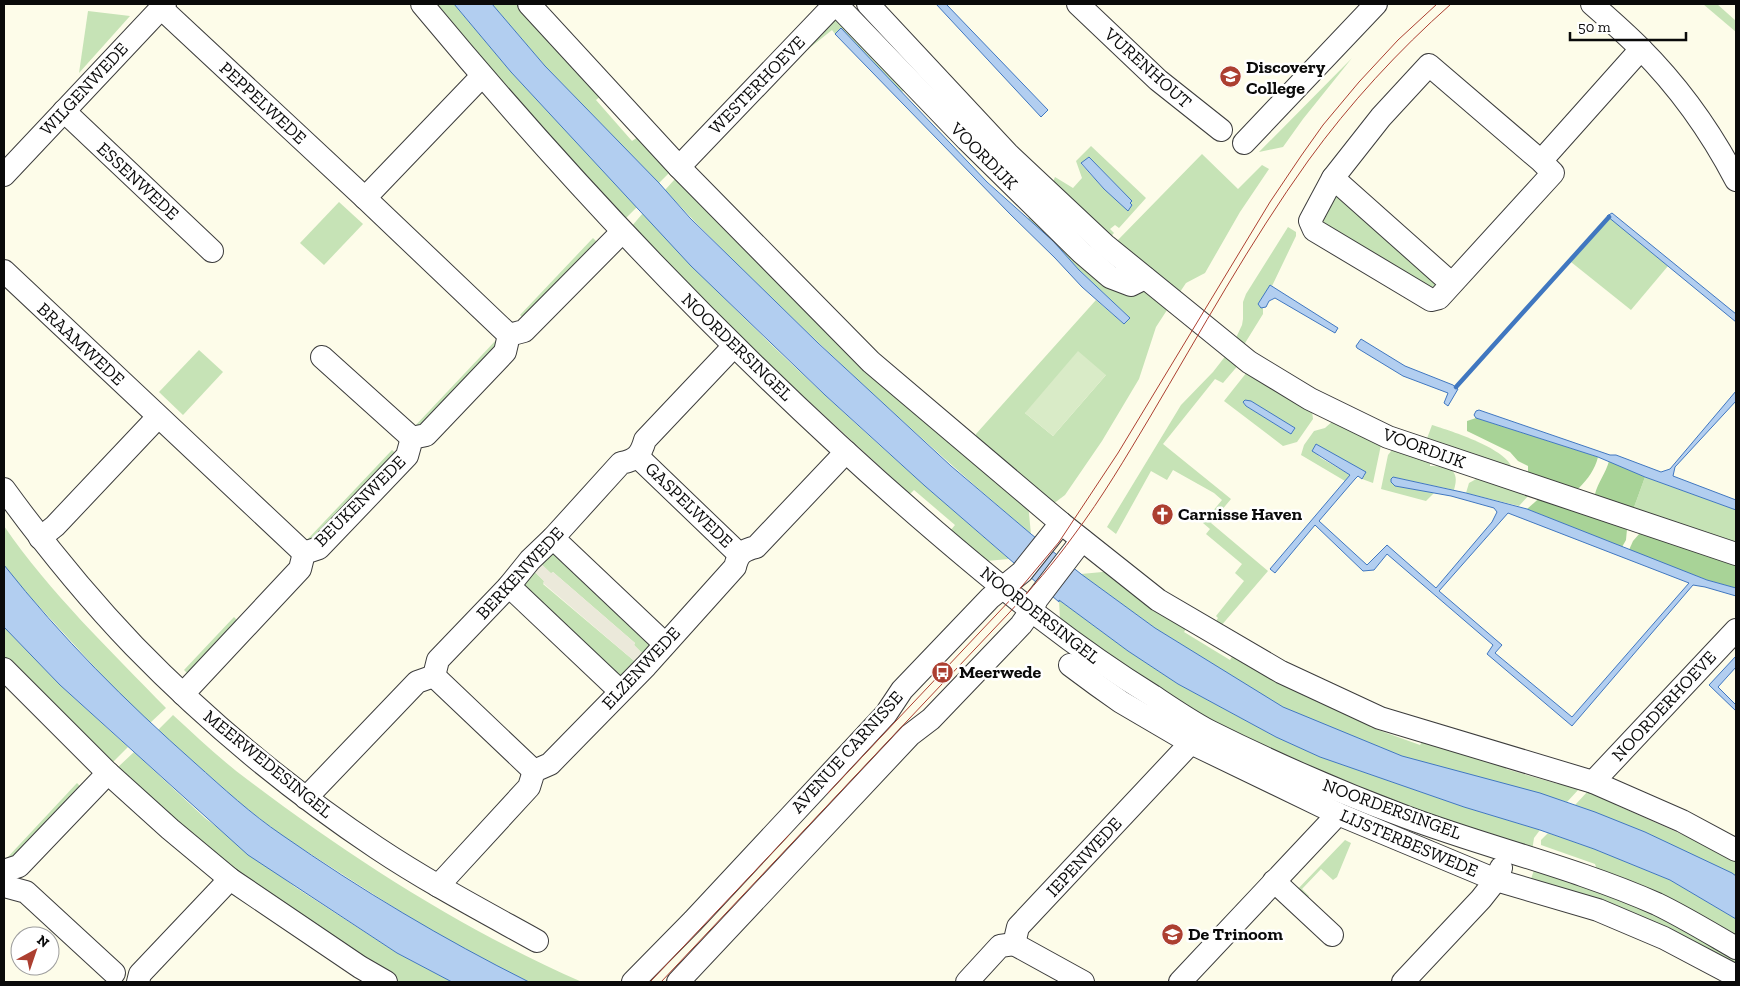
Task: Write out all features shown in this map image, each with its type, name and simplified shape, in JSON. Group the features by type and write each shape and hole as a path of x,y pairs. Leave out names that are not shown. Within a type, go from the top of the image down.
{"street":[{"name":"NOORDERSINGEL","path":"422,4 551,155 622,232 734,346 846,452 1002,588 1198,736 1408,818 1533,858 1660,905 1736,948"},
{"path":"529,4 679,166 871,362 1061,523 1158,600 1281,672 1380,718 1592,782 1682,821 1736,850"},
{"name":"WESTERHOEVE","path":"679,166 835,4"},
{"name":"VOORDIJK","path":"835,4 967,140 1082,253 1110,277 1132,285 1145,278"},
{"name":"VOORDIJK","path":"868,4 1008,154 1105,244 1249,362 1310,399 1388,437 1736,554"},
{"name":"VURENHOUT","path":"1078,4 1158,80 1221,130"},
{"path":"1244,143 1376,4"},
{"path":"1592,4 1641,49 1692,108 1736,180"},
{"name":"WILGENWEDE","path":"4,175 163,6"},
{"name":"PEPPELWEDE","path":"163,6 509,336"},
{"path":"1541,161 1641,49"},
{"path":"1429,66 1553,173 1439,298 1431,300 1314,230 1310,221 1333,178 1381,117 1429,66"},
{"path":"366,198 482,76"},
{"name":"ESSENWEDE","path":"64,111 212,251"},
{"path":"1333,178 1451,283"},
{"path":"509,336 524,331 622,232"},
{"name":"BRAAMWEDE","path":"4,271 304,553"},
{"name":"BEUKENWEDE","path":"183,694 300,569 304,553 319,548 407,456 412,438 426,435 506,352 509,336"},
{"path":"638,457 646,440 734,346"},
{"path":"322,357 412,438"},
{"path":"40,538 54,526 158,417"},
{"path":"739,554 756,547 846,452"},
{"name":"BERKENWEDE","path":"434,676 438,660 509,586 530,560 553,538 621,464 635,460 638,457"},
{"name":"GASPELWEDE","path":"638,457 739,554"},
{"name":"MEERWEDESINGEL","path":"4,489 40,538 86,593 134,645 183,694 252,754 306,798 377,848 438,886 537,941"},
{"name":"AVENUE CARNISSE","path":"633,982 693,921 886,714 902,690 1002,588 1022,572 1061,523"},
{"path":"553,538 665,644"},
{"name":"AVENUE CARNISSE","path":"678,982 910,735 931,719 1021,625 1037,599 1082,540"},
{"name":"ELZENWEDE","path":"534,771 550,764 646,666 735,568 739,554"},
{"path":"509,586 620,691"},
{"name":"NOORDERHOEVE","path":"1592,782 1736,630"},
{"name":"LIJSTERBESWEDE","path":"1070,665 1121,702 1198,736 1338,814 1496,880 1598,910 1664,938 1736,976"},
{"path":"4,669 108,773 170,829 352,975 386,982"},
{"path":"306,798 417,682 434,676 534,771 529,787 438,886"},
{"name":"IEPENWEDE","path":"1014,944 1018,927 1198,736"},
{"path":"4,871 19,866 108,773"},
{"path":"1180,982 1338,814"},
{"path":"1403,982 1496,880 1507,850"},
{"path":"138,982 140,974 230,878"},
{"path":"1274,881 1332,935"},
{"path":"4,886 26,892 114,973"},
{"path":"967,982 1000,946 1014,944 1083,982"}],"green space":[{"path":"432,4 454,4 511,72 637,207 624,220"},
{"path":"492,4 518,4 601,96 596,100 632,141 638,137 671,171 659,183 545,66"},
{"path":"1703,4 1717,4 1736,21 1736,32"},
{"path":"88,11 130,16 79,73"},
{"path":"833,16 909,85 902,92 842,29 835,34 832,30 802,54"},
{"path":"1352,58 1283,147 1259,152"},
{"path":"1091,146 1146,198 1119,228 1115,225 1110,229 1114,233 1109,238 1052,184 1055,177 1073,188 1082,178 1076,161","holes":["1089,157 1132,201 1130,203 1104,189 1081,164"]},
{"path":"1202,154 1238,189 1262,165 1269,169 1240,212 1205,273 1186,283 1178,295 1116,242"},
{"path":"675,179 1028,504 1031,534 867,388 717,244 665,190"},
{"path":"1338,193 1442,285 1437,294 1321,227 1319,213"},
{"path":"339,202 363,224 324,265 300,243"},
{"path":"1033,212 1150,291 1169,307 1156,327 1139,379 1102,441 1065,495 1053,504 976,440 976,434 1096,300 1124,324 1130,318 1079,270 1053,241 1028,219","holes":["1106,375 1053,436 1025,413"]},
{"path":"643,213 775,348 914,476 1009,559 986,561 950,531 955,525 914,490 910,494 766,362 631,227"},
{"path":"1610,218 1668,266 1631,310 1571,262"},
{"path":"1288,227 1296,232 1296,236 1261,308 1263,308 1263,314 1242,348 1234,342 1242,325 1243,302 1246,294"},
{"path":"593,238 600,245 527,322 520,315"},
{"path":"498,338 502,343 425,431 414,427"},
{"path":"199,350 223,372 183,415 159,392"},
{"path":"1078,351 1106,375 1053,436 1025,413"},
{"path":"1227,354 1240,363 1223,383 1215,379 1163,444 1231,499 1211,523 1268,571 1220,627 1214,624 1218,618 1216,616 1244,581 1235,573 1242,564 1206,534 1210,529 1203,523 1222,500 1214,493 1173,470 1167,480 1151,471 1116,534 1107,527 1181,405 1213,372"},
{"path":"1247,372 1312,411 1313,419 1297,442 1283,446 1224,401","holes":["1251,401 1294,428 1291,434 1246,406 1243,402"]},
{"path":"1476,418 1598,457 1597,461 1588,477 1576,489 1526,474 1528,466 1518,461 1510,452 1467,431 1467,421"},
{"path":"1334,420 1381,445 1373,483 1362,479 1365,475 1355,466 1316,445 1312,450 1321,458 1350,475 1345,481 1301,455 1304,445 1314,431 1325,428"},
{"path":"1432,425 1465,436 1490,448 1508,462 1512,469 1425,444"},
{"path":"392,450 400,457 318,543 306,541"},
{"path":"1392,450 1430,460 1430,466 1451,470 1456,477 1454,490 1393,477 1391,479 1395,486 1434,493 1426,501 1381,489 1388,455"},
{"path":"1609,461 1645,477 1633,510 1602,500 1595,494"},
{"path":"1645,477 1736,510 1736,545 1633,510"},
{"path":"1478,478 1529,495 1519,506 1466,493 1469,483"},
{"path":"1543,495 1627,529 1626,540 1622,547 1527,509"},
{"path":"4,526 61,598 166,708 150,723 124,699 23,589 4,565"},
{"path":"1640,533 1736,560 1736,588 1707,580 1629,550 1633,541"},
{"path":"550,549 651,641 646,657 634,645 635,643 553,572 551,574 537,560"},
{"path":"531,568 545,582 543,584 639,665 623,679 523,590 520,581"},
{"path":"1113,571 1187,627 1184,632 1230,660 1233,655 1372,721 1370,727 1420,745 1423,740 1507,765 1506,769 1558,784 1560,778 1579,789 1567,802 1402,756 1282,707 1155,628 1081,574"},
{"path":"1059,600 1128,651 1178,684 1276,737 1320,757 1464,807 1540,830 1534,838 1532,851 1306,771 1186,710 1060,620"},
{"path":"234,617 242,625 191,677 184,670"},
{"path":"4,627 60,685 128,747 112,763 4,665"},
{"path":"173,715 238,772 287,809 409,891 494,939 582,982 529,982 469,952 423,926 281,835 240,803 158,730"},
{"path":"134,752 205,818 295,887 397,953 452,982 393,982 234,876 117,768"},
{"path":"77,783 84,790 17,861 6,859"},
{"path":"1589,790 1618,799 1616,805 1708,846 1736,855 1736,876 1645,832 1575,805"},
{"path":"1548,833 1594,849 1670,880 1736,919 1736,938 1598,873 1595,864 1541,845 1541,840"},
{"path":"1345,840 1351,843 1337,877 1333,880 1321,869 1302,889 1309,896 1304,902 1294,893"},
{"path":"1535,867 1631,899 1736,956 1736,968 1531,879"}],"shaded area":[{"path":"537,560 635,643 634,645 646,657 639,665 543,583 544,581 531,568"}],"water":[{"path":"454,4 492,4 545,66 659,183 690,218 818,343 951,466 1031,534 1081,574 1155,628 1283,707 1402,756 1540,793 1595,812 1645,832 1732,873 1736,876 1736,919 1670,880 1594,849 1464,807 1320,757 1276,737 1178,684 1128,651 1059,600 1059,602 925,486 825,395 691,266 511,72"},
{"path":"936,4 946,4 1048,110 1041,117"},
{"path":"841,28 987,182 1053,241 1079,270 1130,318 1124,324 1082,287 835,34"},
{"path":"1089,157 1132,201 1128,211 1104,189 1081,163"},
{"path":"1612,213 1736,314 1736,322 1607,216"},
{"path":"1270,285 1338,328 1335,333 1275,298 1269,301 1266,307 1261,308 1258,304"},
{"path":"1361,339 1405,366 1453,385 1458,389 1448,406 1444,403 1448,393 1403,376 1357,348 1356,346"},
{"path":"1736,391 1736,401 1675,467 1673,476 1736,500 1736,510 1645,477 1598,457 1476,418 1474,415 1479,410 1610,455 1616,455 1661,472 1670,469"},
{"path":"1245,400 1251,401 1295,428 1291,434 1246,406 1243,402"},
{"path":"1316,444 1366,472 1362,479 1358,476 1355,479 1319,521 1367,565 1387,545 1436,588 1492,522 1497,512 1494,508 1451,496 1395,486 1391,482 1393,477 1527,509 1707,580 1736,588 1736,596 1693,585 1572,726 1487,654 1493,645 1387,554 1374,570 1363,571 1315,525 1275,573 1270,569 1350,475 1312,451","holes":["1508,513 1689,583 1572,717 1495,653 1502,645 1439,591"]},
{"path":"4,565 48,618 119,693 169,740 259,818 312,855 403,913 465,949 529,982 452,982 397,953 248,855 60,685 4,627"},
{"path":"1736,656 1736,667 1718,687 1736,705 1736,711 1709,685"}],"waterway":[{"path":"1456,387 1609,217"}],"tram line":[{"path":"828,793 1013,597 1059,542 1118,453 1270,202 1301,156 1323,125 1359,82 1398,40 1437,4"},
{"path":"661,982 1008,614 1050,566 1114,477 1246,255 1308,161 1375,78 1451,4"},
{"path":"650,982 789,835"}],"place":[{"name":"Discovery College","path":"1230,77"},
{"name":"Carnisse Haven","path":"1162,514"},
{"name":"Meerwede","path":"943,672"},
{"name":"De Trinoom","path":"1172,934"}]}
